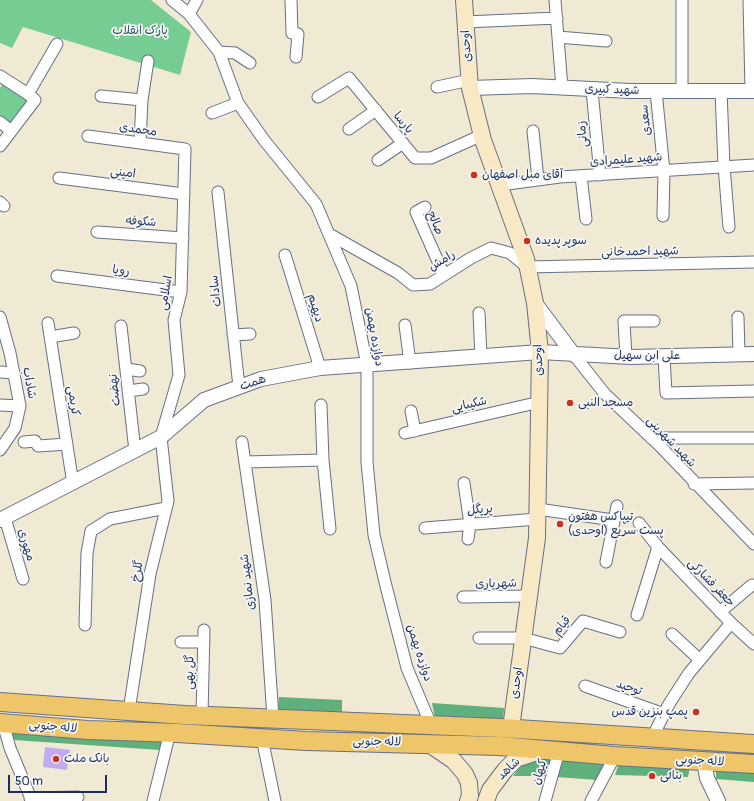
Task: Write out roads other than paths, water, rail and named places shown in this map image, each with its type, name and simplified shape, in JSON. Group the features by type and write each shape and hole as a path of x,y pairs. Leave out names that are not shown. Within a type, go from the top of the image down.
{"main road":[{"name":"اوحدی","path":"464,0 470,84 482,135 527,267 535,304 540,352 537,538 511,728"},
{"name":"لاله جنوبی","path":"0,702 95,710 511,728 754,744"},
{"path":"4,723 23,722 32,718 34,712 27,704"},
{"path":"84,730 76,724 76,718 81,714 95,710"},
{"name":"لاله جنوبی","path":"4,723 84,730 170,732 262,738 429,744 754,764"},
{"path":"429,744 454,761 465,774 469,782 470,796 468,801"},
{"name":"شاهد","path":"486,801 490,790 505,770 516,760 551,751"}],"street":[{"name":"دوازده بهمن","path":"172,0 189,14 219,52 238,104 264,140 316,204 351,286 367,365 367,462 374,535 407,668 432,725"},
{"path":"189,14 198,0"},
{"path":"291,0 292,33 298,34 296,57"},
{"path":"556,0 562,88"},
{"path":"682,0 682,91"},
{"path":"749,0 753,91"},
{"path":"465,22 557,18"},
{"path":"558,38 606,41"},
{"path":"28,94 57,44"},
{"path":"219,52 235,53 250,63"},
{"path":"140,143 142,100 148,61"},
{"path":"0,146 35,100 28,94 1,78"},
{"name":"پارسا","path":"318,97 349,78 415,158 431,158 482,135"},
{"path":"437,87 470,84"},
{"name":"شهید کبیری","path":"470,84 592,90 753,91"},
{"name":"زمانی","path":"592,90 600,175"},
{"name":"سعدی","path":"656,91 664,171 663,216"},
{"path":"721,91 724,166 729,227"},
{"path":"101,96 142,100"},
{"path":"212,113 238,104"},
{"path":"349,129 376,110"},
{"path":"0,122 11,131"},
{"path":"533,131 538,180"},
{"name":"محمدی","path":"88,136 185,149"},
{"path":"378,160 403,143"},
{"name":"اسلامی","path":"161,437 179,375 174,320 181,292 185,149"},
{"name":"شهید علیمرادی","path":"500,185 581,176 754,165"},
{"path":"581,176 586,220"},
{"name":"امینی","path":"59,178 184,194"},
{"name":"سادات","path":"218,192 239,387"},
{"name":"صالح","path":"425,207 416,212 444,275"},
{"name":"شکوفه","path":"97,232 183,238"},
{"name":"رامش","path":"329,234 398,273 413,285 430,284 471,258 491,248 510,253 527,267"},
{"name":"دیهیم","path":"285,255 320,368"},
{"name":"شهید احمدخانی","path":"527,267 754,262"},
{"name":"رویا","path":"56,276 181,292"},
{"path":"535,304 574,355"},
{"path":"478,313 481,357"},
{"name":"شاداب","path":"0,317 14,373 20,406 15,428 1,447"},
{"path":"738,317 739,354"},
{"path":"626,357 624,321 654,321"},
{"name":"کریمی","path":"48,323 73,484"},
{"path":"405,325 410,363"},
{"name":"نهضت","path":"121,326 135,451"},
{"path":"50,337 74,333"},
{"path":"233,335 250,334"},
{"name":"همت","path":"2,519 73,484 161,437 204,400 261,379 320,368 410,363 540,352"},
{"name":"علی ابن سهیل","path":"540,352 626,357 754,354"},
{"name":"شهید شهرینی","path":"574,355 605,394 651,438 694,484 754,544"},
{"path":"664,356 666,393 754,391"},
{"path":"126,369 140,371"},
{"path":"0,372 14,373"},
{"path":"128,391 144,389"},
{"name":"شکیبایی","path":"411,411 410,432 540,402"},
{"path":"0,405 20,406"},
{"path":"321,405 323,460 330,530"},
{"name":"گلرخ","path":"129,711 150,574 168,501 161,437"},
{"path":"651,438 754,438"},
{"path":"24,442 35,441 38,446 67,444"},
{"name":"شهید نمازی","path":"242,442 264,600 272,718"},
{"path":"245,462 323,460"},
{"path":"464,483 470,524 468,539"},
{"path":"694,484 754,483"},
{"path":"606,562 613,520 617,506"},
{"path":"85,625 87,553 91,531 110,519 166,508"},
{"name":"پریگل","path":"425,528 449,530 470,524 538,514 613,520"},
{"name":"مهوری","path":"2,519 23,579"},
{"name":"جعفر فشارکی","path":"639,523 658,547 731,623 689,673 664,714 652,738"},
{"path":"637,615 658,547"},
{"path":"720,612 752,585"},
{"name":"شهریاری","path":"463,597 529,596"},
{"name":"قیام","path":"523,638 560,648 583,621 620,632"},
{"path":"731,623 754,644"},
{"name":"گل بهی","path":"202,715 204,630"},
{"path":"672,634 700,660"},
{"path":"478,638 523,638"},
{"path":"181,642 204,642"},
{"name":"توحید","path":"585,686 664,714"},
{"path":"4,723 5,748 31,800 78,796"},
{"path":"153,801 170,732"},
{"path":"262,738 275,801"},
{"name":"کیهان","path":"545,801 551,751"},
{"path":"591,801 615,756"},
{"path":"704,761 707,778 718,801"}],"place":[{"name":"آقای مبل اصفهان","path":"474,175"},
{"name":"سوپر پدیده","path":"527,241"},
{"name":"مسجد النبی","path":"570,403"},
{"name":"تیپاکس هفتون (اوحدی) پست سریع","path":"560,524"},
{"name":"پمپ بنزین قدس","path":"696,712"},
{"name":"بانک ملت","path":"56,759"},
{"name":"بنائی","path":"652,776"}],"park label":[{"name":"پارک انقلاب","path":"140,31"}]}
